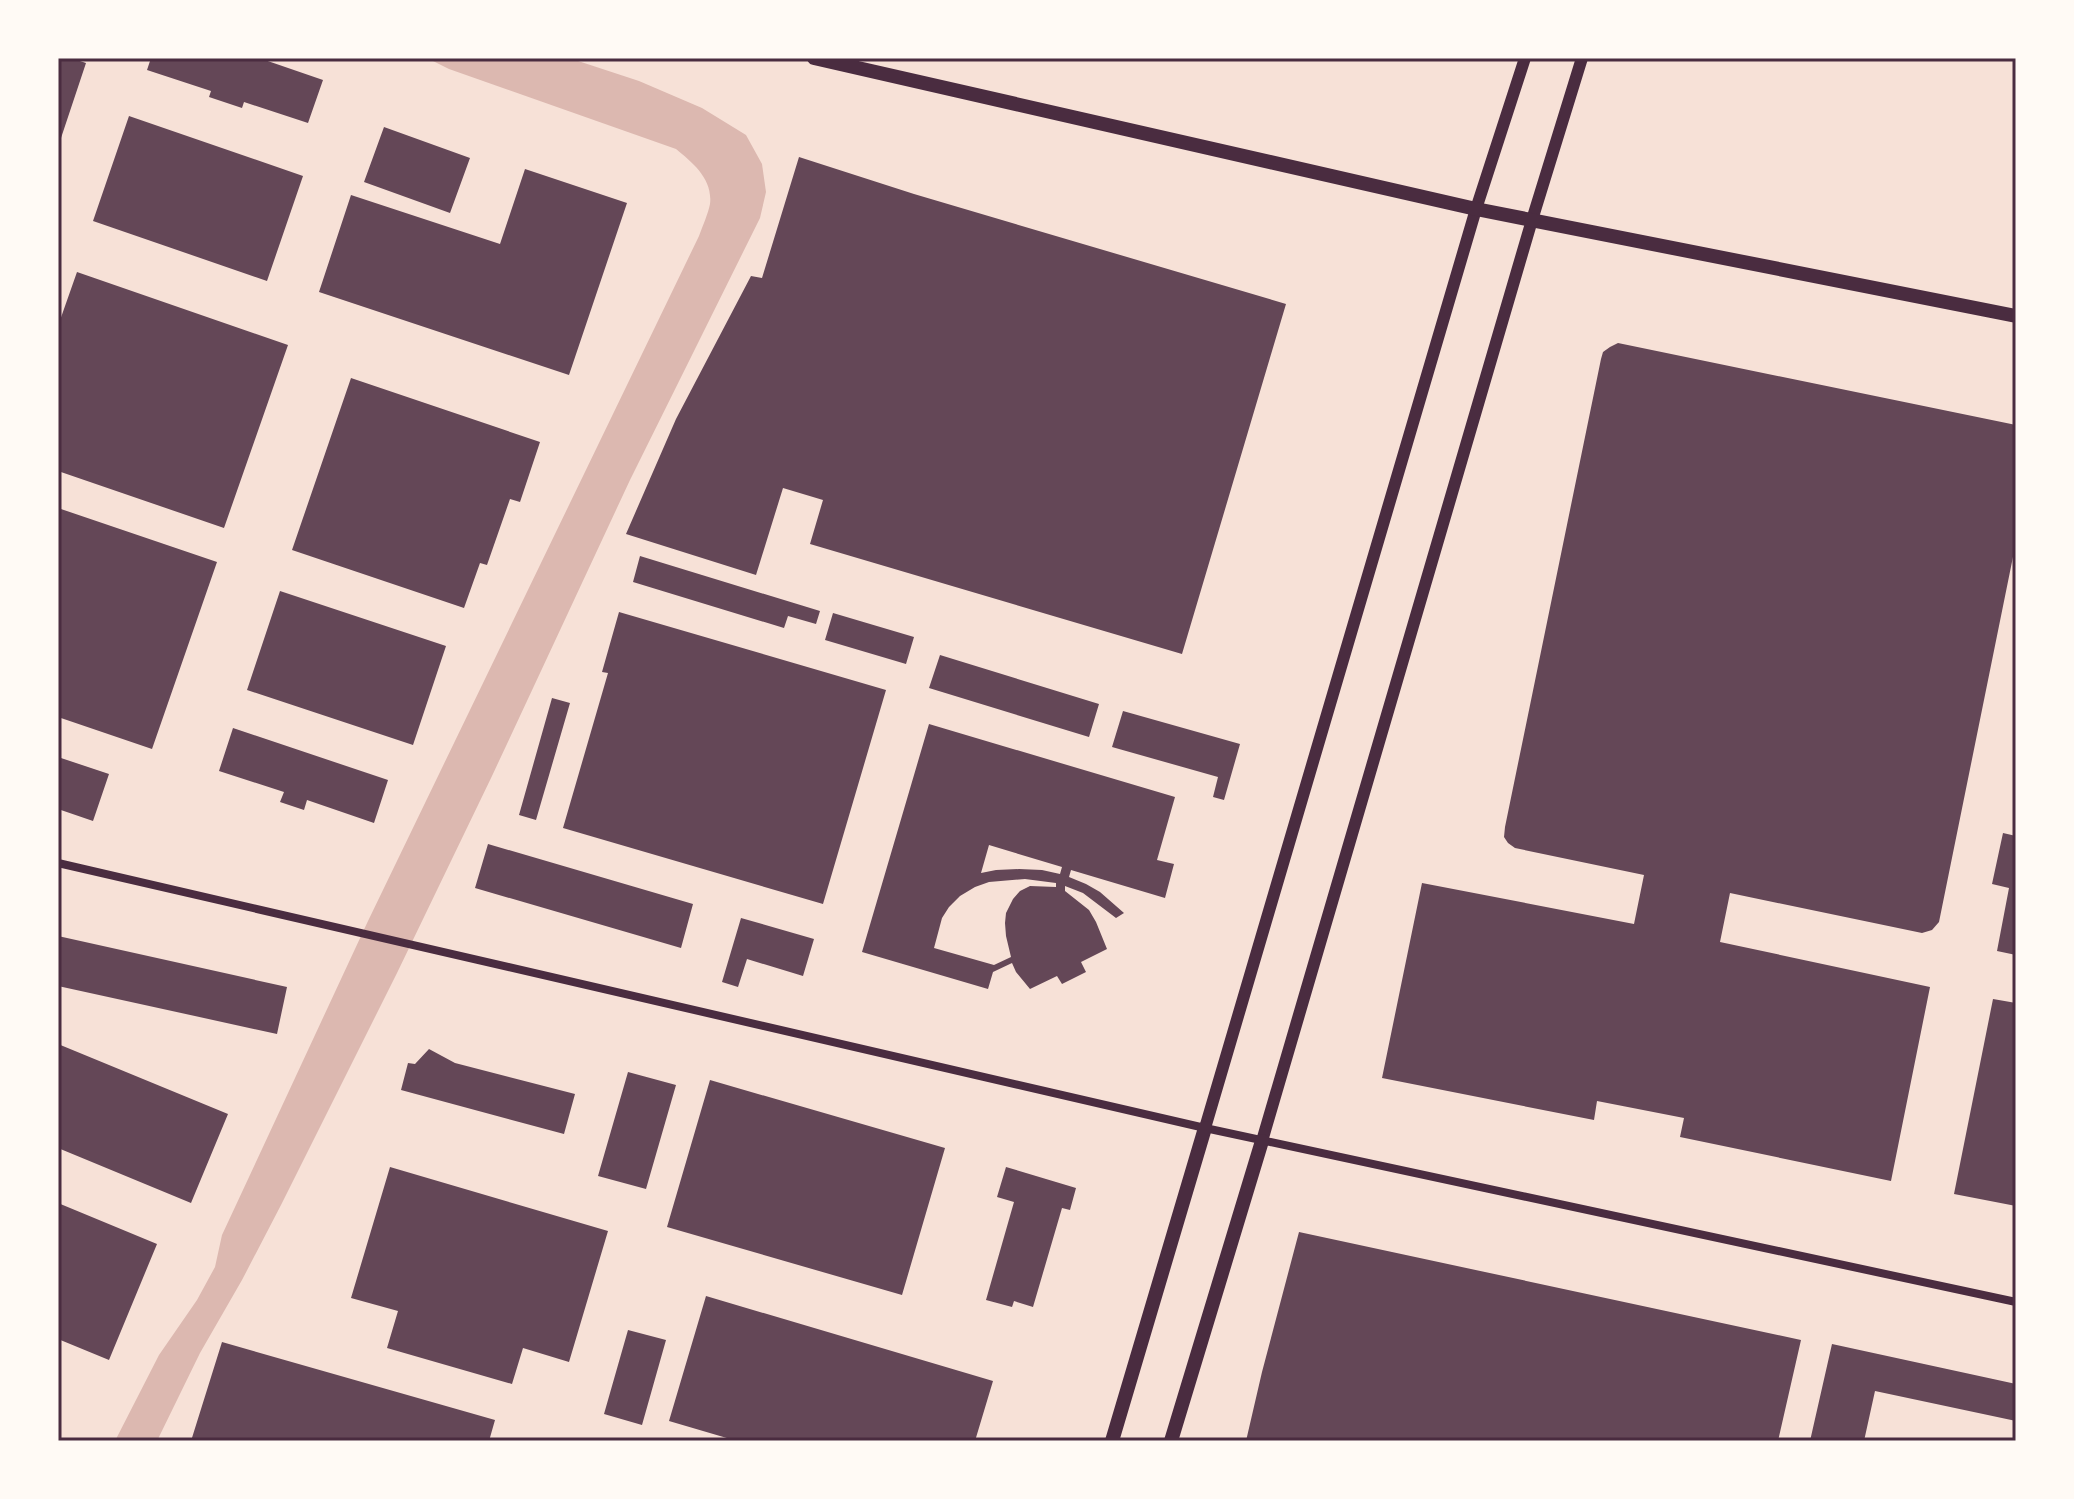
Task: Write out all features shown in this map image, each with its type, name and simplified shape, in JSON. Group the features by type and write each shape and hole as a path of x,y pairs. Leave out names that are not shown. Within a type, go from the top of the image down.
{"main road":[{"path":"814,58 1476,209 2016,316"},
{"path":"1112,1441 1205,1128"},
{"path":"1171,1441 1262,1141"}],"street":[{"path":"1205,1128 1476,209 1525,58"},
{"path":"1262,1141 1582,58"},
{"path":"58,863 1262,1141 2016,1302"}],"shaded area":[{"path":"427,58 569,58 639,81 702,108 746,135 762,164 766,192 760,218 630,480 492,776 397,973 242,1280 200,1353 157,1441 115,1441 159,1355 197,1300 215,1267 222,1235 368,921 699,236 710,204 705,179 676,149 449,69"}],"building":[{"path":"58,58 86,63 59,144"},
{"path":"151,58 259,58 323,80 308,123 244,102 242,108 209,97 211,91 147,70"},
{"path":"129,116 303,176 267,281 93,221"},
{"path":"384,127 470,158 450,213 364,182"},
{"path":"799,157 1286,304 1182,654 810,544 823,500 783,488 756,575 626,534 676,419 751,276 762,278"},
{"path":"525,169 627,203 569,375 319,292 351,195 500,244"},
{"path":"77,272 288,345 224,528 58,471 58,326"},
{"path":"1618,343 2016,425 2016,542 1939,922 1932,930 1922,933 1730,893 1720,942 1930,987 1891,1181 1680,1137 1684,1118 1597,1101 1594,1120 1382,1078 1422,883 1634,924 1644,875 1515,848 1504,837 1601,359 1603,352"},
{"path":"351,378 540,442 520,502 510,499 487,565 480,563 464,608 292,550"},
{"path":"58,508 217,562 152,749 58,717"},
{"path":"640,556 820,611 816,624 788,616 784,628 633,582"},
{"path":"280,591 446,646 413,745 247,690"},
{"path":"619,612 886,690 823,904 563,828 608,673 602,672"},
{"path":"833,613 914,637 906,664 825,640"},
{"path":"940,655 1099,704 1089,737 929,688"},
{"path":"552,698 570,703 536,820 519,815"},
{"path":"1123,711 1240,744 1224,800 1213,797 1218,777 1112,747"},
{"path":"929,724 1175,797 1157,860 1174,864 1165,898 1071,870 1069,877 1100,892 1124,913 1116,918 1083,893 1065,886 1065,891 1089,910 1107,949 1081,962 1086,972 1062,984 1057,976 1030,989 1012,963 993,972 988,989 862,952","holes":["989,845 1062,867 1060,874 1019,869 981,873","1025,879 1056,883 1056,887 1030,886 1013,899 1005,923 1011,957 994,965 934,948 942,918 960,896 989,882"]},
{"path":"233,728 388,780 374,823 307,800 304,810 280,802 284,792 219,771"},
{"path":"58,757 109,774 93,821 58,809"},
{"path":"2003,833 2016,836 2016,955 1997,951 2009,888 1992,884"},
{"path":"488,844 693,904 681,948 475,888"},
{"path":"741,918 814,939 803,976 747,959 738,987 722,982"},
{"path":"58,936 287,987 277,1034 58,986"},
{"path":"1993,999 2016,1003 2016,1206 1954,1194"},
{"path":"58,1044 228,1114 191,1203 58,1148"},
{"path":"429,1049 455,1063 575,1094 564,1134 401,1090 408,1063 415,1064"},
{"path":"628,1072 676,1085 646,1189 598,1176"},
{"path":"710,1080 945,1148 902,1295 667,1227"},
{"path":"390,1167 608,1231 569,1362 523,1348 512,1384 387,1348 398,1311 351,1298"},
{"path":"1006,1167 1076,1188 1070,1210 1062,1208 1033,1307 1014,1301 1012,1307 986,1300 1014,1202 997,1197"},
{"path":"58,1203 157,1244 109,1360 58,1339"},
{"path":"1299,1232 1801,1340 1778,1441 1246,1441"},
{"path":"706,1296 993,1381 975,1441 737,1441 669,1421"},
{"path":"628,1330 666,1340 642,1425 604,1414"},
{"path":"222,1342 495,1420 489,1441 191,1441"},
{"path":"1832,1344 2016,1384 2016,1421 1875,1391 1864,1441 1810,1441"}]}
